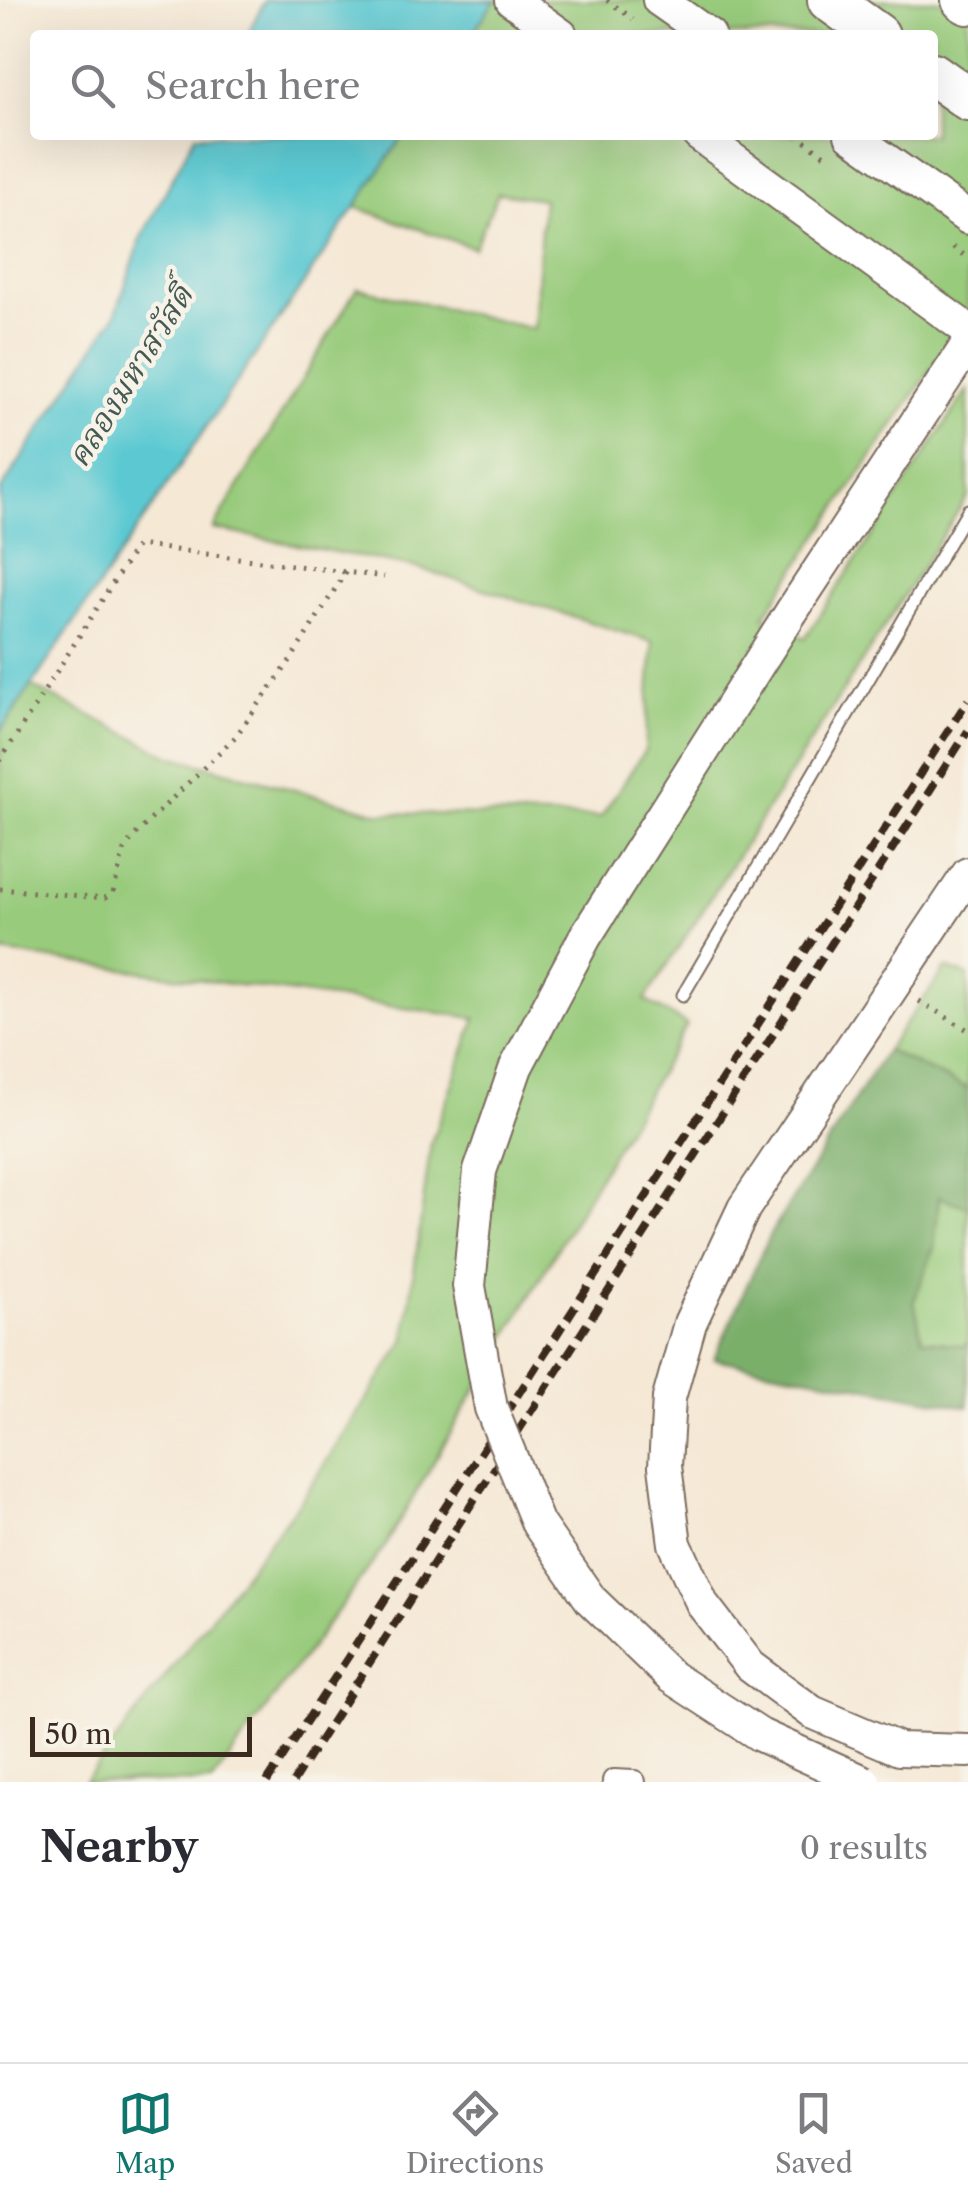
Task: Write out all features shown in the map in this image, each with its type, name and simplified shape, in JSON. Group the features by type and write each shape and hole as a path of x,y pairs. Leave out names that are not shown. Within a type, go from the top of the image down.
{"highway":[{"path":"829,0 871,30"},
{"path":"938,78 968,100"}],"main road":[{"path":"512,0 554,30"},
{"path":"659,0 702,30"},
{"path":"706,140 968,330"},
{"path":"858,140 968,218"},
{"path":"864,1782 760,1735 670,1677 591,1600 538,1524 490,1408 469,1286 480,1171 516,1067 585,937 968,344"},
{"path":"968,874 744,1208 690,1323 670,1398 664,1466 674,1544 703,1605 750,1666 812,1712 899,1749 968,1751"}],"street":[{"path":"614,1781 634,1782"}],"lane":[{"path":"683,995 968,510"}],"path":[{"path":"0,760 119,579 137,545 384,577"},
{"path":"0,890 105,898 113,893 124,851 132,838 235,737 348,570"},
{"path":"893,985 968,1030"}],"green space":[{"path":"495,0 968,0 968,315 764,616 805,638 968,389 968,496 645,1000 687,1025 385,1546 212,1782 84,1782 302,1499 405,1340 431,1143 476,1018 0,952 0,732 31,686 171,756 379,813 601,817 645,750 653,642 414,567 213,529 357,288 534,329 543,199 498,193 474,248 355,207 401,140 938,140 938,30 474,30"},
{"path":"946,968 968,976 968,1089 886,1050"},
{"path":"886,1050 968,1089 968,1207 939,1197 934,1248 914,1301 922,1339 964,1346 968,1342 968,1407 714,1359 769,1236"},
{"path":"939,1196 968,1207 968,1342 964,1346 921,1339 913,1301 934,1248"}],"water":[{"path":"265,0 495,0 474,30 250,30"},
{"name":"คลองมหาสวัสดิ์","path":"192,140 401,140 0,732 0,491 115,316 141,239"}],"railway":[{"path":"267,1782 968,700"},
{"path":"293,1782 968,731"}]}
